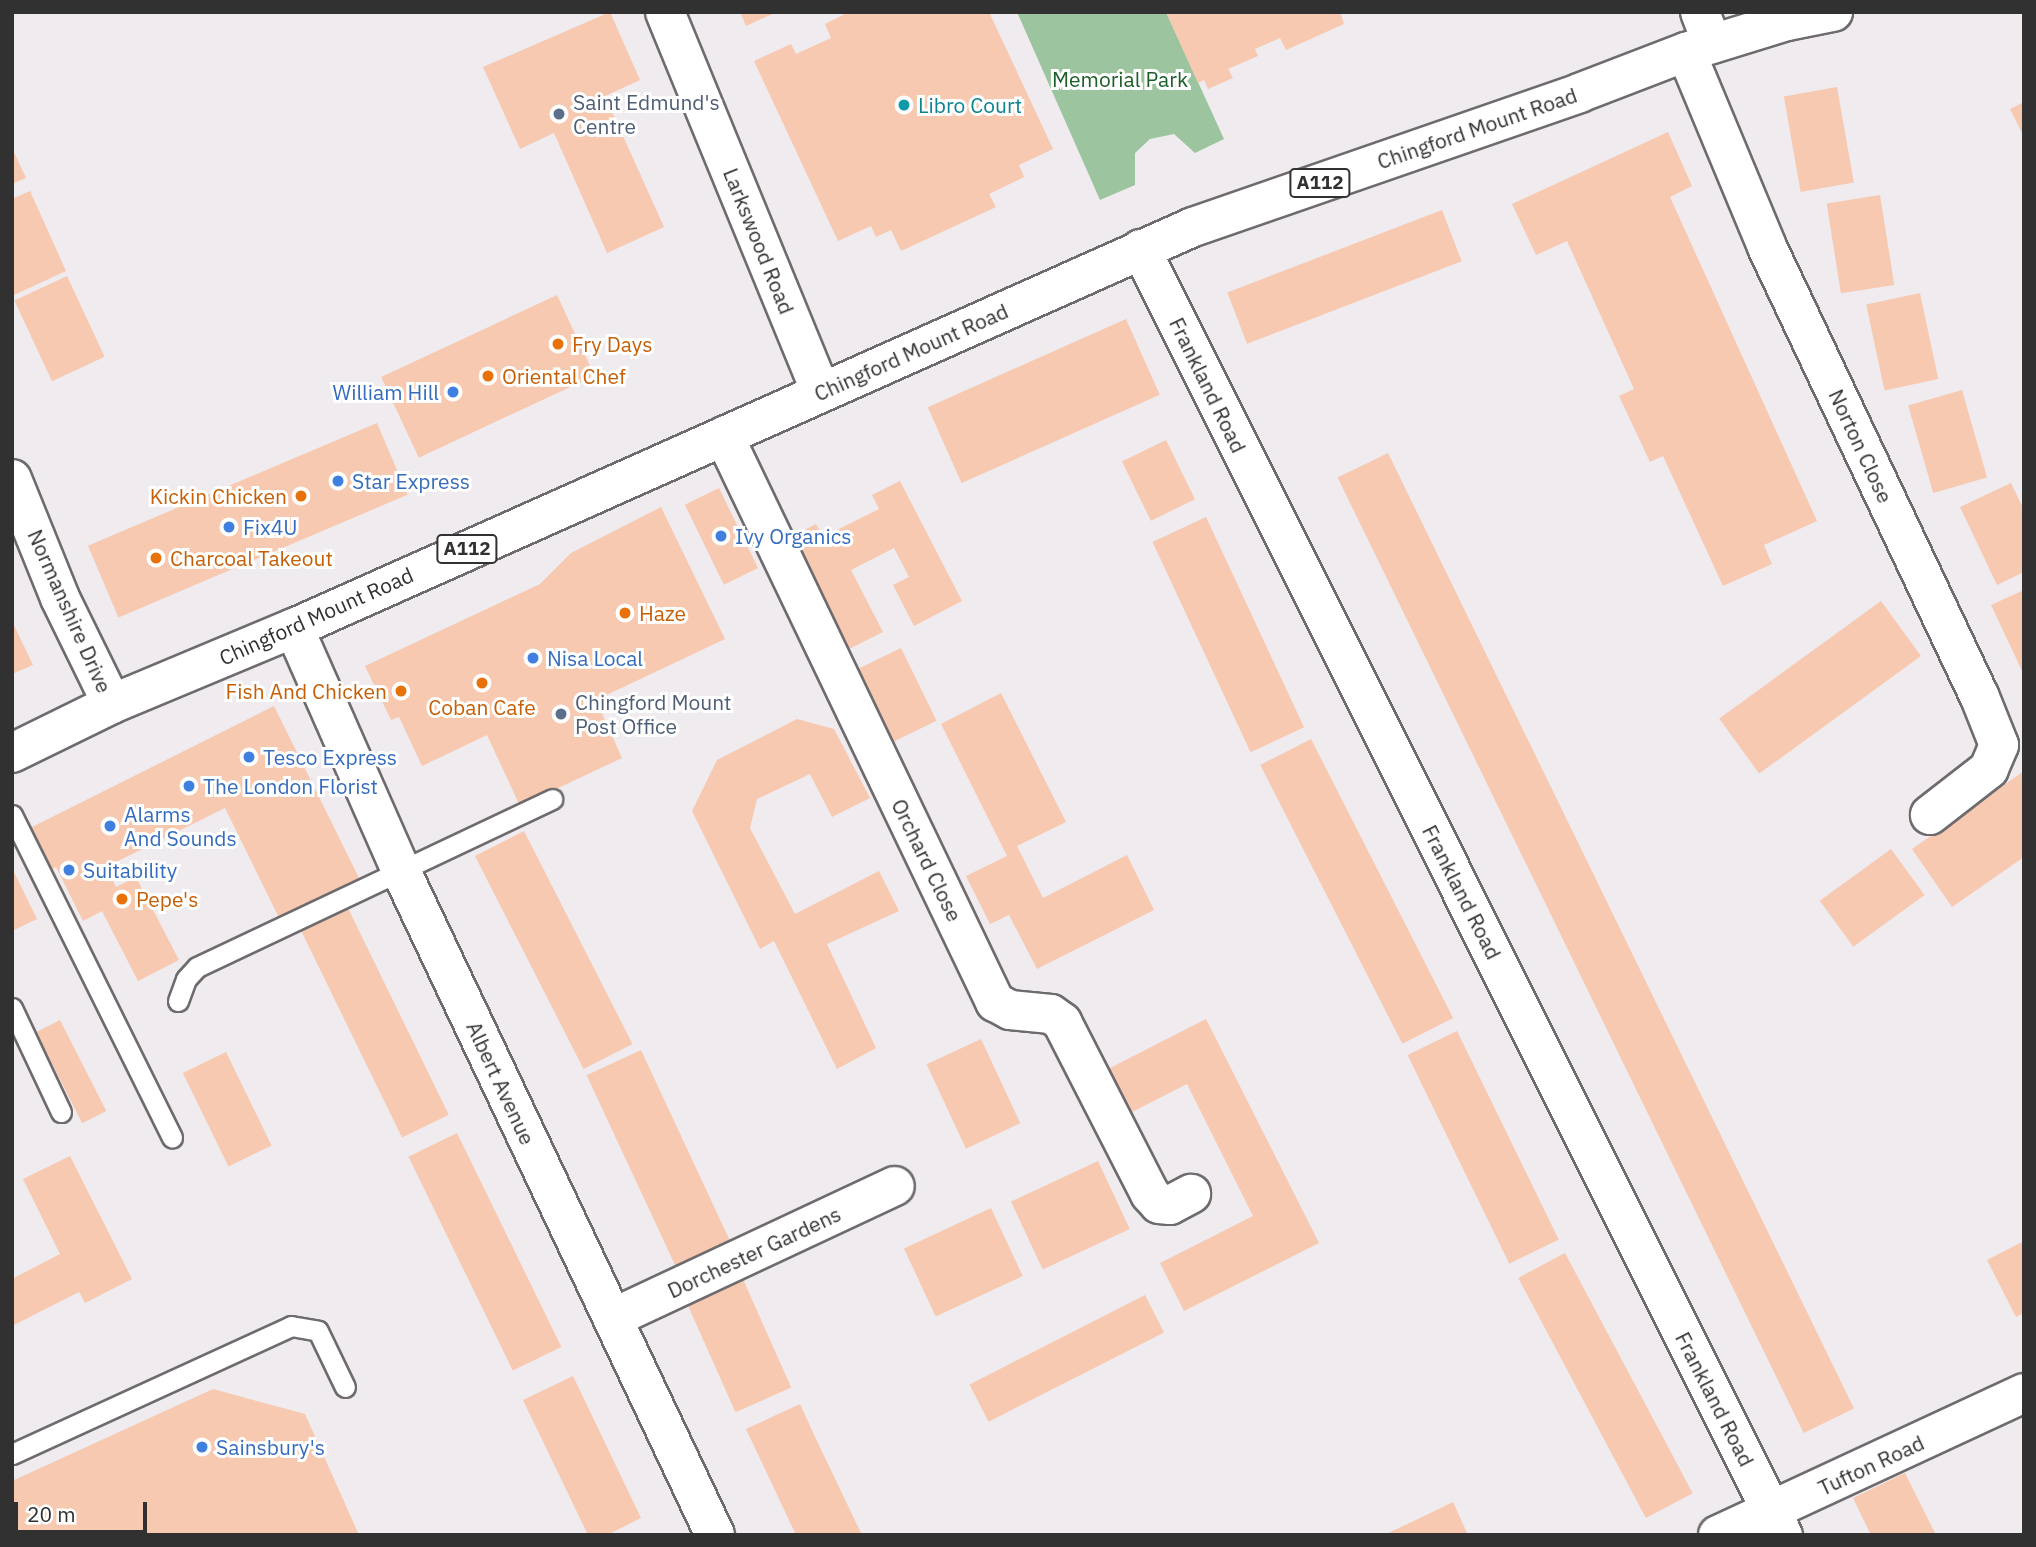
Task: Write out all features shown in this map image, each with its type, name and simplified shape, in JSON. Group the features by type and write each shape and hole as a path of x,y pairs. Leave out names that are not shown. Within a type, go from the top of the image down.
{"street":[{"name":"Larkswood Road","path":"665,12 821,393"},
{"name":"Chingford Mount Road","path":"12,753 112,704 294,628 1141,249 1699,36 1833,12"},
{"name":"Norton Close","path":"1699,36 1768,247 1979,695 1999,745 1989,769 1930,815"},
{"name":"Frankland Road","path":"1141,249 1777,1524"},
{"name":"Orchard Close","path":"724,436 995,1002 1010,1010 1051,1014 1062,1022 1150,1194 1159,1204 1170,1205 1191,1194"},
{"name":"Normanshire Drive","path":"12,479 60,598 112,704"},
{"name":"Albert Avenue","path":"294,628 402,873 715,1535"},
{"name":"Dorchester Gardens","path":"613,1318 895,1186"},
{"name":"Tufton Road","path":"1718,1535 1777,1524 2024,1393"}],"lane":[{"path":"178,1001 186,979 197,967 402,873 552,799"},
{"path":"12,815 172,1138"},
{"path":"12,1008 61,1112"},
{"path":"12,1454 291,1326 318,1331 345,1387"}],"green space":[{"name":"Memorial Park","path":"1017,12 1166,12 1224,139 1195,153 1174,134 1150,139 1135,153 1135,185 1100,200"}],"building":[{"name":"Saint Edmund's Centre","path":"610,12 640,80 605,96 664,227 607,253 554,133 520,149 483,67"},
{"path":"740,12 777,12 746,26"},
{"name":"Libro Court","path":"849,12 989,12 1053,149 1019,165 1024,177 989,194 996,207 901,251 891,230 876,237 871,226 838,241 754,61 791,44 796,54 831,38 825,24"},
{"path":"1166,12 1345,12 1341,14 1344,24 1286,50 1280,38 1255,49 1258,56 1228,69 1233,78 1208,89 1204,80 1198,83"},
{"path":"1837,87 1854,183 1801,192 1784,96"},
{"path":"2024,102 2024,137 2010,109"},
{"path":"1668,132 1692,186 1670,197 1817,521 1764,545 1772,564 1723,586 1663,456 1650,462 1619,396 1634,389 1567,241 1536,255 1512,204"},
{"path":"12,148 26,178 12,184"},
{"path":"30,191 66,271 14,295 12,199"},
{"path":"1880,195 1894,285 1841,293 1827,203"},
{"path":"1442,210 1462,261 1247,344 1227,292"},
{"path":"67,276 105,357 52,381 14,301"},
{"path":"1920,293 1938,379 1884,391 1866,304"},
{"path":"557,295 595,376 419,458 381,377"},
{"path":"1126,319 1160,395 962,483 928,407"},
{"path":"1962,390 1987,477 1933,493 1908,405"},
{"path":"377,423 407,495 118,617 88,546"},
{"path":"1166,440 1195,499 1151,521 1122,461"},
{"path":"1388,453 1854,1408 1804,1433 1338,478"},
{"path":"900,481 962,601 914,626 893,585 909,577 894,548 851,570 883,632 839,654 781,542 816,524 823,537 879,509 872,495"},
{"path":"2011,483 2024,510 2024,572 1997,585 1960,507"},
{"name":"Ivy Organics","path":"719,488 758,568 724,585 685,505"},
{"path":"661,507 725,639 596,700 622,758 520,806 487,735 422,766 399,717 391,720 365,666 540,584 571,553"},
{"path":"1206,517 1304,727 1251,752 1153,542"},
{"path":"2024,590 2024,675 1991,605"},
{"path":"1881,601 1921,656 1759,774 1719,719"},
{"path":"12,621 33,665 12,674"},
{"path":"901,648 937,721 886,745 851,673"},
{"path":"1001,693 1066,822 1017,846 1043,898 1127,855 1154,910 1037,969 1009,915 990,924 966,876 1007,856 941,724"},
{"path":"274,706 362,884 282,924 225,808 106,867 116,887 136,877 179,960 138,981 102,911 83,921 56,867 45,873 24,831"},
{"path":"797,719 834,729 870,798 832,817 810,774 757,799 750,828 795,914 879,871 899,911 827,944 876,1048 837,1069 774,941 760,949 692,811 717,760"},
{"path":"1311,739 1453,1018 1402,1044 1260,765"},
{"path":"2024,771 2024,857 1952,907 1912,849"},
{"path":"524,831 633,1044 583,1069 475,856"},
{"path":"1891,849 1925,895 1853,947 1820,901"},
{"path":"12,868 37,919 12,931"},
{"path":"344,900 449,1115 402,1138 297,923"},
{"path":"1206,1019 1319,1243 1184,1311 1160,1263 1253,1216 1187,1084 1130,1113 1108,1069"},
{"path":"60,1020 106,1111 82,1123 36,1032"},
{"path":"1457,1031 1559,1240 1509,1264 1408,1055"},
{"path":"981,1039 1020,1123 966,1149 927,1064"},
{"path":"641,1050 731,1242 676,1267 587,1075"},
{"path":"226,1052 272,1145 228,1167 183,1073"},
{"path":"457,1133 561,1347 513,1371 408,1157"},
{"path":"70,1156 132,1279 85,1303 79,1292 12,1326 12,1279 60,1254 23,1179"},
{"path":"1098,1161 1130,1229 1043,1270 1011,1202"},
{"path":"991,1208 1023,1276 936,1317 904,1249"},
{"path":"2024,1241 2024,1313 2016,1317 1987,1260"},
{"path":"1565,1253 1693,1493 1646,1518 1518,1278"},
{"path":"742,1277 791,1388 735,1412 686,1302"},
{"path":"1145,1295 1164,1332 989,1422 969,1384"},
{"path":"573,1376 641,1518 607,1535 588,1535 523,1400"},
{"name":"Sainsbury's","path":"213,1389 305,1414 359,1535 12,1535 12,1481"},
{"path":"800,1404 862,1535 796,1535 746,1429"},
{"path":"1905,1473 1936,1535 1871,1535 1853,1498"},
{"path":"1453,1502 1468,1535 1384,1535 1418,1519"}],"place":[{"name":"Libro Court","path":"904,105"},
{"name":"Saint Edmund's Centre","path":"559,114"},
{"name":"Fry Days","path":"558,344"},
{"name":"Oriental Chef","path":"488,376"},
{"name":"William Hill","path":"453,392"},
{"name":"Star Express","path":"338,481"},
{"name":"Kickin Chicken","path":"301,496"},
{"name":"Fix4U","path":"229,527"},
{"name":"Ivy Organics","path":"721,536"},
{"name":"Charcoal Takeout","path":"156,558"},
{"name":"Haze","path":"625,613"},
{"name":"Nisa Local","path":"533,658"},
{"name":"Coban Cafe","path":"482,683"},
{"name":"Fish And Chicken","path":"401,691"},
{"name":"Chingford Mount Post Office","path":"561,714"},
{"name":"Tesco Express","path":"249,757"},
{"name":"The London Florist","path":"189,786"},
{"name":"Alarms And Sounds","path":"110,826"},
{"name":"Suitability","path":"69,870"},
{"name":"Pepe's","path":"122,899"},
{"name":"Sainsbury's","path":"202,1447"}]}
